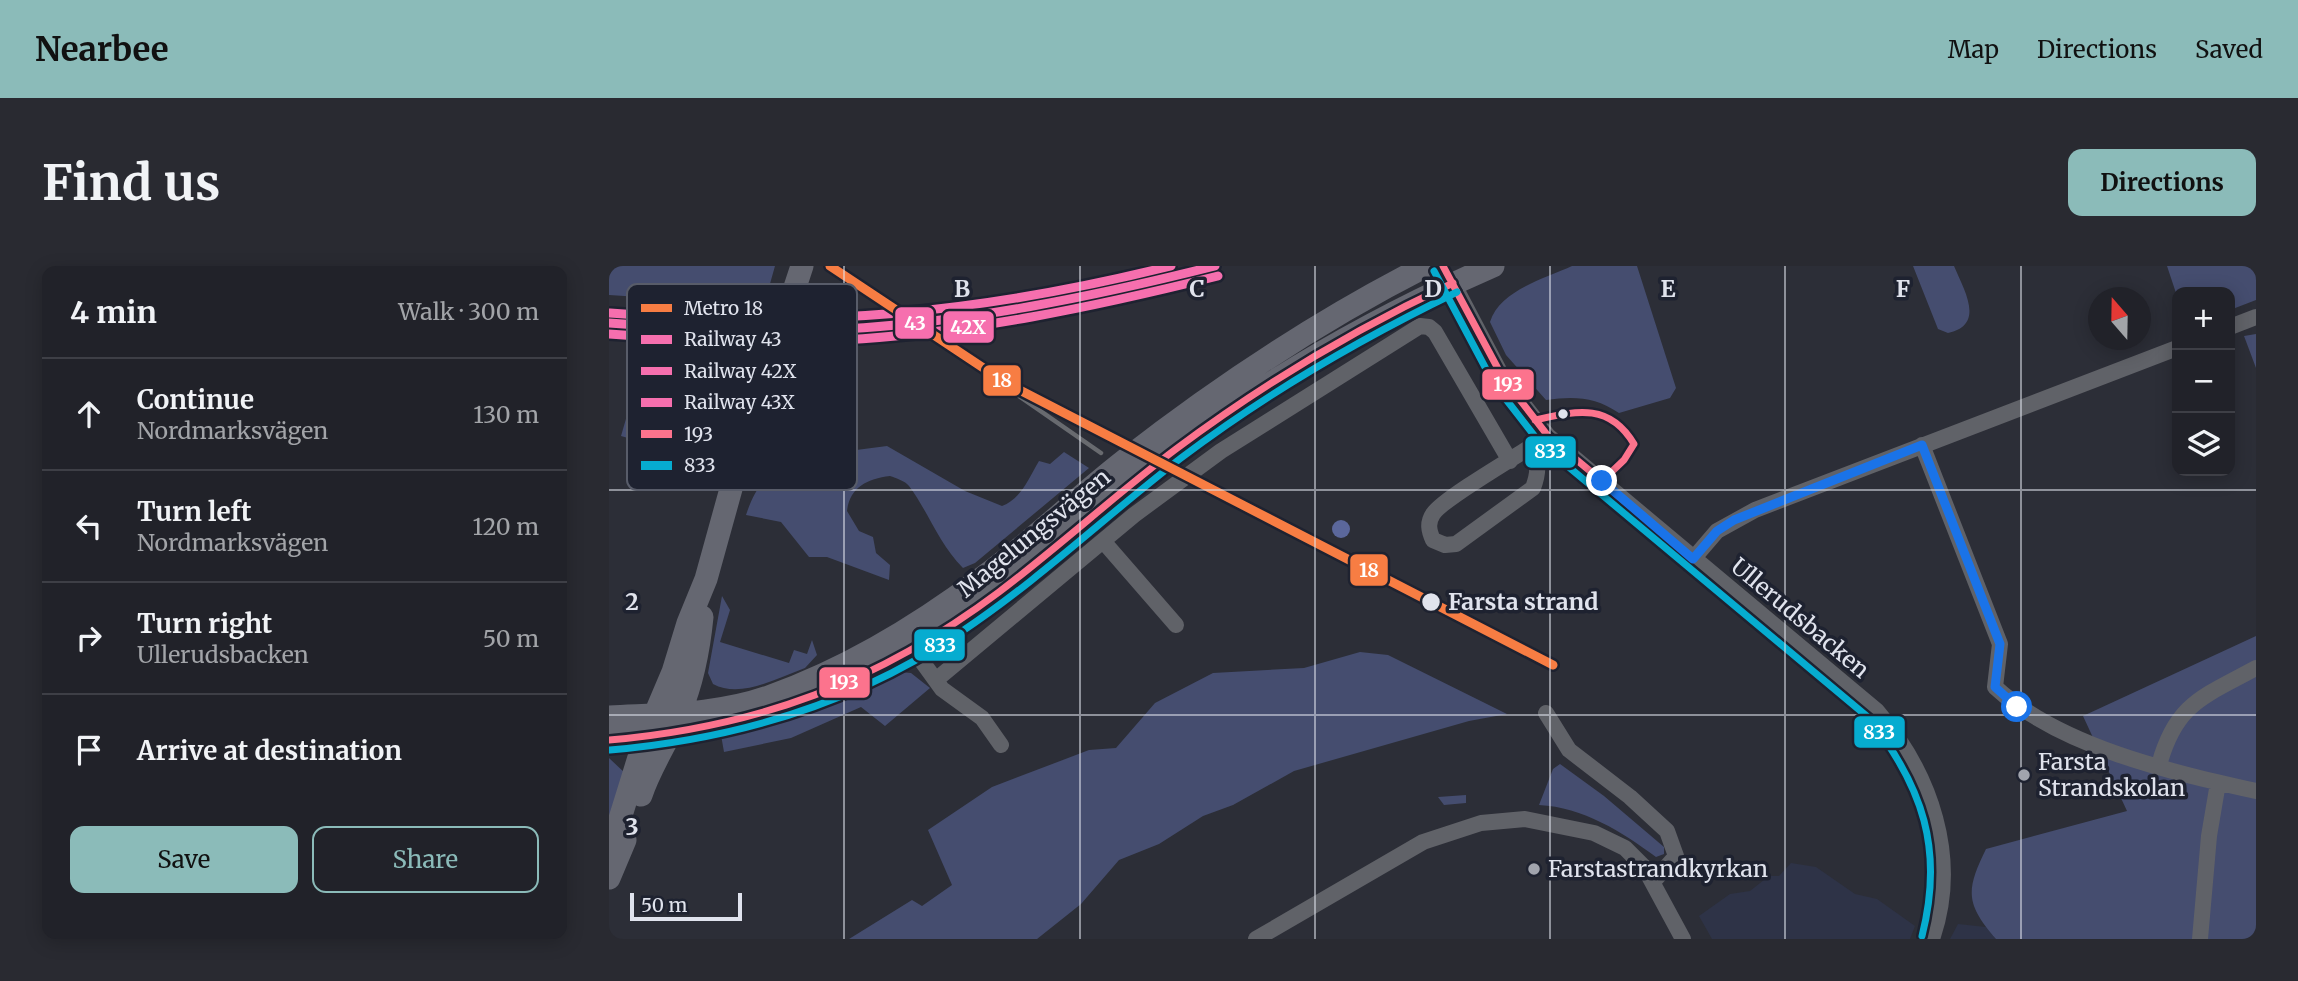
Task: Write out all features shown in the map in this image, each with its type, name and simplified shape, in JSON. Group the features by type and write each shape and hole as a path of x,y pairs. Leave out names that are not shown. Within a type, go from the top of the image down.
{"main road":[{"path":"795,284 801,266"},
{"name":"Magelungsvägen","path":"609,740 768,697 841,666 917,623 983,577 1123,462 1203,401 1297,337 1426,266"},
{"name":"Magelungsvägen","path":"609,717 662,726 773,713 823,696 913,649 997,593 1216,419 1419,298 1448,275 1493,266"},
{"path":"609,878 662,726 731,490"},
{"path":"609,853 662,726"}],"street":[{"name":"Ullerudsbacken","path":"1448,275 1503,378 1548,436 1877,711 1911,756 1932,805 1943,860 1940,908 1931,939"},
{"path":"2235,325 2256,317"},
{"path":"937,679 1134,514 1258,425 1420,326 1429,327 1435,332 1510,461"},
{"path":"1693,559 1717,531 1734,520 2172,350"},
{"path":"1531,447 1538,460 1538,476 1533,488 1456,544 1445,545 1433,540 1429,520 1435,510 1531,447 1548,436"},
{"path":"1922,445 2000,644 1995,687 2017,707 2070,734 2159,765 2218,783 2256,791"},
{"path":"1103,541 1176,625"},
{"path":"913,649 942,689 982,718 1001,745"},
{"path":"2159,765 2167,735 2180,715 2200,698 2256,668"},
{"path":"1546,713 1569,750 1630,797 1667,831 1676,856 1653,882"},
{"path":"2200,939 2209,836 2218,783"},
{"path":"1256,939 1423,842 1481,823 1510,818 1551,822 1594,833 1625,848 1644,867 1683,939"}],"shaded area":[{"path":"609,266 775,266 770,284 627,284 627,296 609,295"},
{"path":"1572,266 1637,266 1676,388 1670,398 1619,413 1584,399 1546,400 1506,355 1490,322 1495,311 1524,287"},
{"path":"1913,266 1954,266 1969,306 1966,323 1960,329 1948,333 1938,329"},
{"path":"2167,266 2256,266 2256,300 2235,308 2235,287 2174,287"},
{"path":"2256,334 2256,368 2244,336"},
{"path":"627,415 627,438 621,436"},
{"path":"887,446 965,491 1002,506 1019,493 1039,461 1050,464 1064,452 1089,468 975,563 963,568 947,549 907,484 890,476 874,479 857,489 857,450"},
{"path":"758,490 856,490 847,511 859,531 873,537 876,553 890,565 889,580 827,557 809,557 781,522 746,515"},
{"path":"1341,520 1347,523 1350,529 1347,535 1341,538 1335,535 1332,529 1335,523"},
{"path":"722,596 730,610 720,642 789,663 794,650 807,654 812,640 817,655 805,668 759,685 735,689 713,684 708,673"},
{"path":"2256,636 2256,939 1996,939 1979,916 1972,896 1975,875 1986,849 2127,811 2083,716"},
{"path":"1360,652 1388,655 1507,714 1469,721 1294,771 1233,805 1203,816 1159,844 1119,860 1081,904 1037,939 849,939 912,900 922,906 952,885 928,830 992,787 1089,750 1116,748 1155,703 1213,673 1304,668"},
{"path":"889,671 911,673 930,688 885,726 861,707 791,738 724,752 721,735"},
{"path":"609,758 626,774 609,828"},
{"path":"1560,764 1604,796 1664,847 1664,854 1656,857 1616,830 1571,810 1539,805 1553,769"},
{"path":"1466,795 1466,803 1444,805 1438,797"},
{"path":"1791,863 1816,867 1855,894 1877,899 1915,926 1910,939 1712,939 1699,916 1730,894 1750,891 1769,876 1779,876"},
{"path":"1958,924 1986,927 1996,939 1950,939"}],"railway":[{"path":"948,347 1101,453"}],"metro line":[{"name":"18","path":"830,266 1006,383 1553,665"}],"rail line":[{"name":"43X","path":"857,316 1030,296 1171,266"},
{"name":"43","path":"857,328 984,314 1123,288 1215,266"},
{"name":"42X","path":"857,339 985,325 1031,317 1218,276"},
{"name":"43X","path":"610,313 627,314"},
{"name":"43","path":"609,323 627,324"},
{"name":"42X","path":"609,334 627,335"}],"transit line":[{"name":"193","path":"1443,266 1503,378 1548,436 1602,481"},
{"name":"833","path":"1434,271 1494,384 1540,443 1869,718 1903,769 1924,821 1931,875 1922,936"},
{"name":"193","path":"609,740 664,734 766,711 815,695 908,651 954,624 999,592 1154,466 1242,402 1345,339 1453,283"},
{"name":"833","path":"610,750 704,737 793,714 837,698 921,657 1018,591 1153,480 1247,411 1350,348 1457,292"},
{"name":"193","path":"1535,420 1564,414 1591,413 1614,421 1634,444 1624,460 1602,481"}],"place":[{"name":"Farsta strand","path":"1431,602"},
{"name":"Farsta Strandskolan","path":"2024,775"},
{"name":"Farstastrandkyrkan","path":"1534,869"}],"route":[{"path":"1602,481 1693,559 1717,531 1734,520 1778,500 1922,445 2000,644 1995,687 2017,707"}]}
